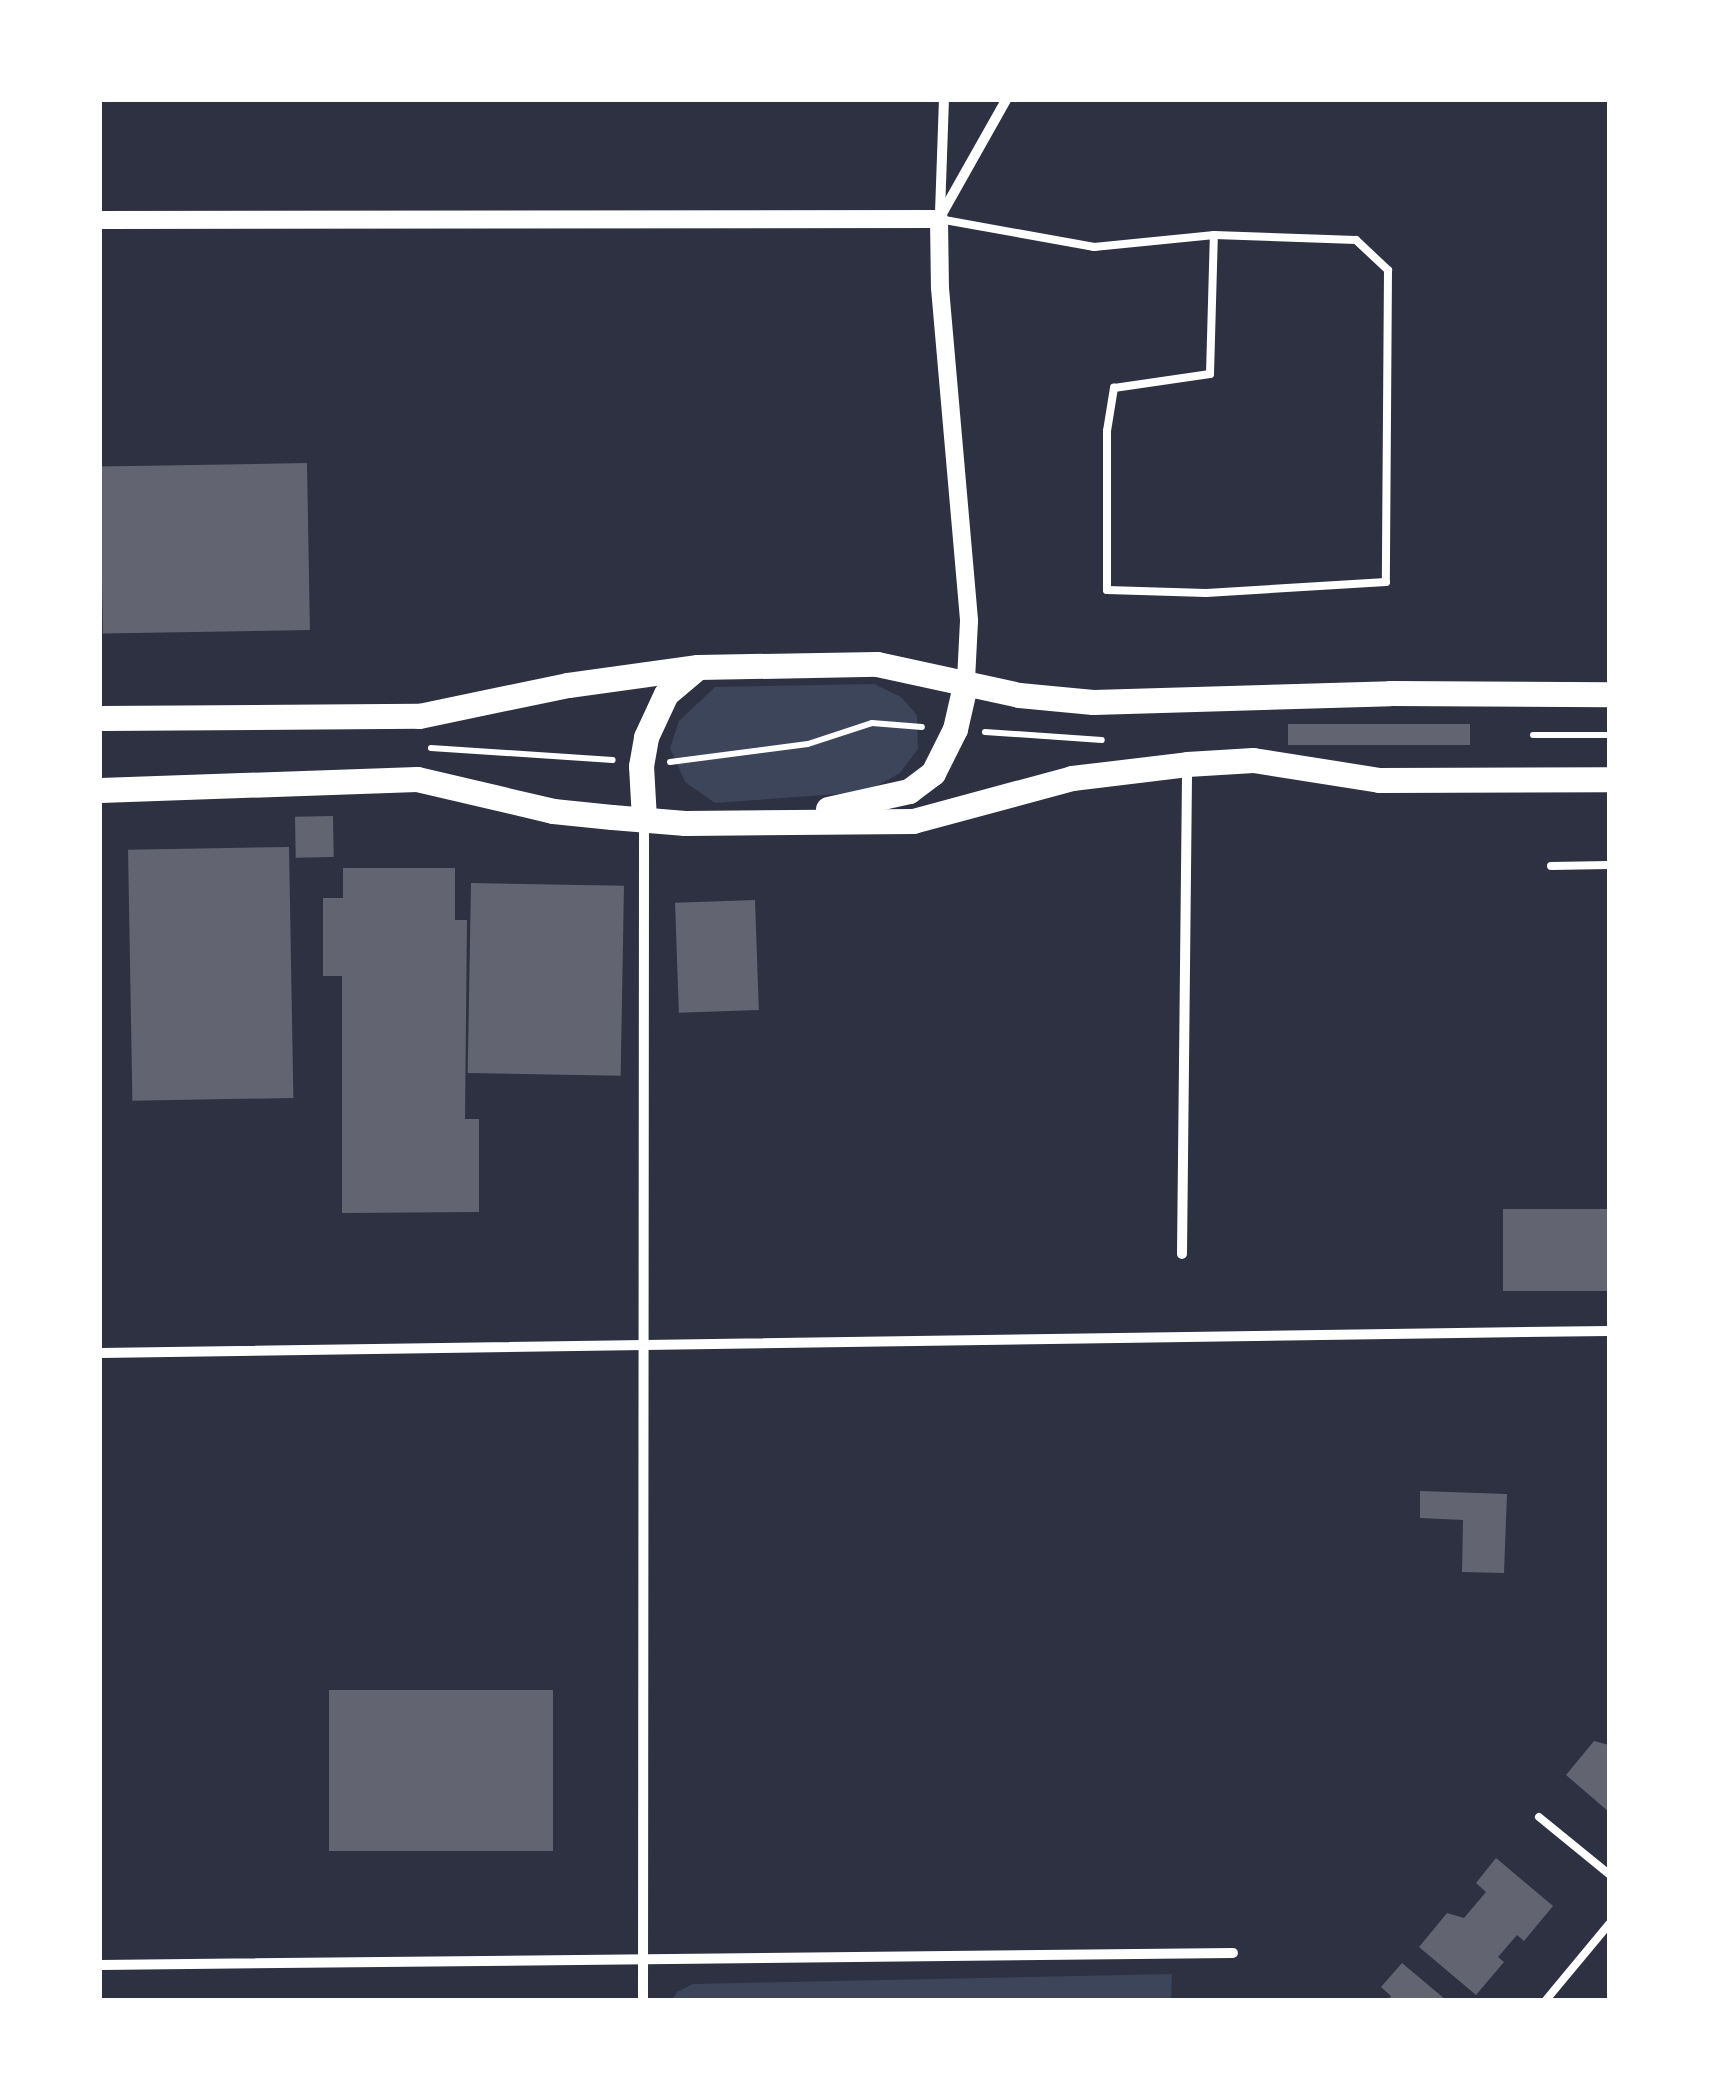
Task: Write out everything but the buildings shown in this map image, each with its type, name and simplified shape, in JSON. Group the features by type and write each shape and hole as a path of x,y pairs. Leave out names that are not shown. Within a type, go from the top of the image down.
{"main road":[{"path":"100,718 420,716 568,684 698,667 877,664 1019,695 1093,702 1390,693 1609,694"},
{"path":"644,819 641,766 646,736 666,694 698,667"},
{"path":"734,822 861,804 909,791 933,773 955,729 966,681"},
{"path":"100,790 417,779 553,811 644,819 913,821 1072,778 1252,760 1379,780 1609,779"}],"street":[{"path":"944,100 940,288 969,621 966,681"},
{"path":"939,219 1006,100"},
{"path":"100,220 939,219"},
{"path":"1182,1254 1187,764"},
{"path":"643,2000 644,819"},
{"path":"100,1353 1609,1332"},
{"path":"100,1965 1233,1954"}],"lane":[{"path":"939,219 1094,247 1214,236 1356,240 1388,270 1386,582 1206,593 1107,590 1107,431 1114,388 1210,374 1214,236"},
{"path":"1550,866 1609,865"},
{"path":"1539,1818 1609,1874"},
{"path":"1546,2000 1609,1924"}],"path":[{"path":"612,759 641,766 808,744 872,722 1012,734"},
{"path":"1533,735 1609,735"}],"shaded area":[{"path":"874,684 901,697 917,715 918,749 900,773 866,792 715,803 685,782 670,748 679,721 715,687"},
{"path":"1172,1974 1171,2000 672,2000 677,1992 693,1984"}]}
